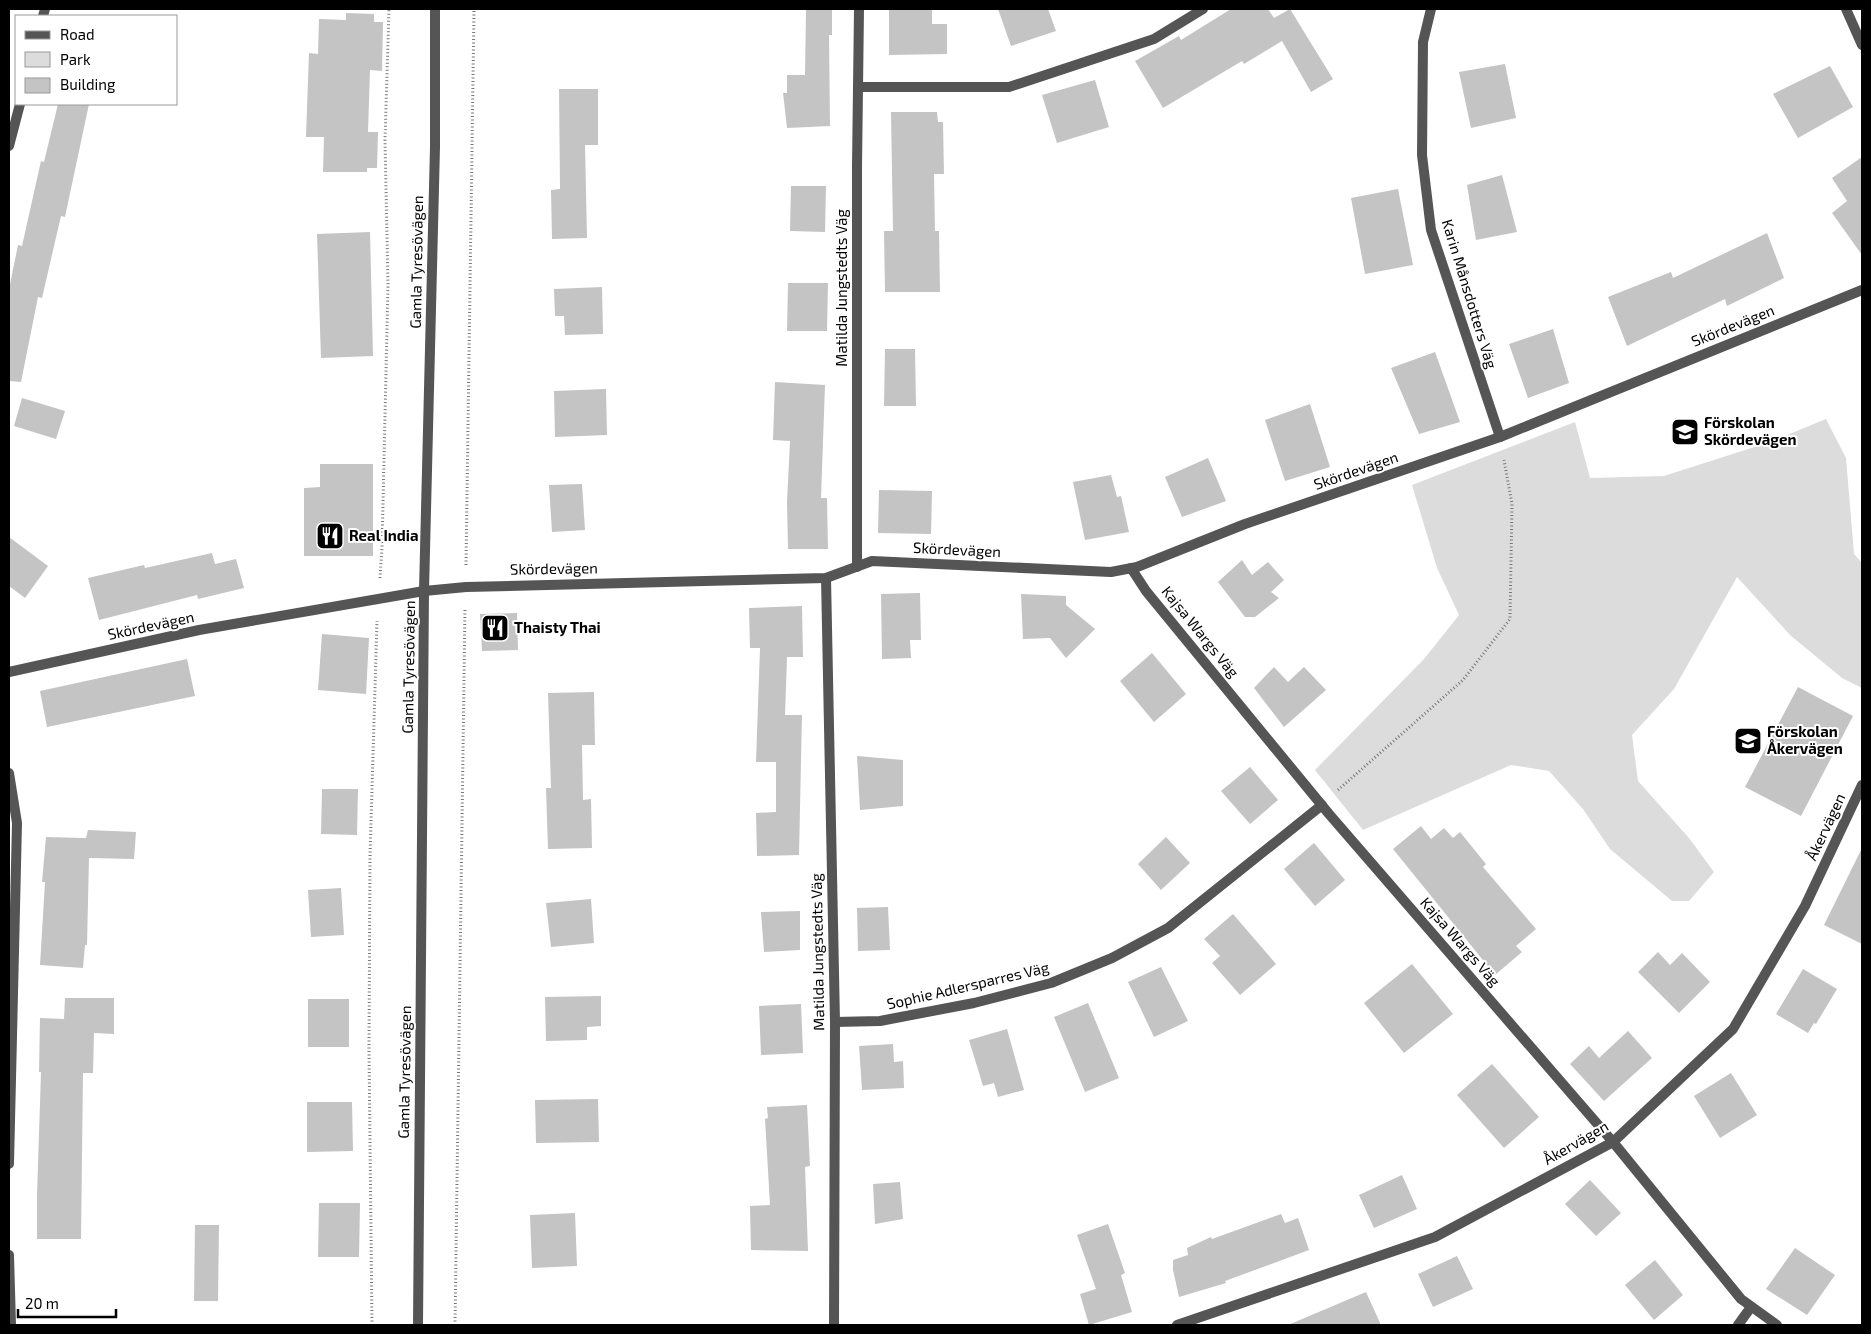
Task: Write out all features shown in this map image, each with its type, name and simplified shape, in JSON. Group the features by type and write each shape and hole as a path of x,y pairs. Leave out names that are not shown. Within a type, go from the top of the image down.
{"street":[{"name":"Gamla Tyresövägen","path":"418,1325 424,591 435,147 434,9"},
{"name":"Matilda Jungstedts Väg","path":"857,567 858,9"},
{"path":"858,86 1009,87 1154,39 1202,9"},
{"name":"Karin Månsdotters Väg","path":"1431,9 1423,42 1422,155 1431,230 1500,437"},
{"path":"1846,9 1862,45"},
{"path":"9,146 20,105"},
{"name":"Skördevägen","path":"9,672 198,630 424,591 466,586 826,578 872,561 1111,572 1131,568 1245,524 1500,437 1862,290"},
{"name":"Kajsa Wargs Väg","path":"1131,568 1146,591 1322,805 1613,1142 1741,1299 1777,1325"},
{"name":"Matilda Jungstedts Väg","path":"826,578 835,1022 834,1325"},
{"path":"9,772 17,822 9,1164"},
{"name":"Åkervägen","path":"1176,1325 1434,1237 1613,1142 1733,1029 1805,906 1862,785"},
{"name":"Sophie Adlersparres Väg","path":"835,1022 880,1021 974,1003 1051,983 1112,958 1168,928 1322,805"},
{"path":"9,1255 11,1325"},
{"path":"1738,1325 1751,1307"}],"path":[{"path":"372,1325 370,865 378,600 382,548 388,285 385,140 389,9"},
{"path":"456,1325 474,9"},
{"path":"1322,805 1463,680 1510,619 1512,504 1500,437"}],"green space":[{"path":"1826,419 1846,458 1854,554 1862,563 1862,688 1842,678 1790,635 1737,577 1674,689 1632,735 1638,781 1689,838 1714,872 1689,901 1672,901 1610,849 1583,809 1549,771 1511,765 1363,830 1315,770 1424,659 1459,615 1437,568 1412,485 1575,422 1590,478 1664,476 1770,442"}],"building":[{"path":"806,9 832,9 832,35 829,35 830,126 787,128 783,93 787,93 787,75 805,75"},
{"path":"889,9 932,9 932,24 947,24 947,54 889,55"},
{"path":"998,9 1048,9 1056,31 1011,46"},
{"path":"1231,9 1268,9 1274,18 1290,9 1333,79 1311,92 1282,41 1244,64 1242,61 1163,108 1135,61 1179,36 1181,40"},
{"path":"346,13 374,14 374,22 383,22 382,71 370,70 368,132 378,132 377,168 367,168 367,172 323,172 324,137 306,137 309,53 318,54 319,19 346,20"},
{"path":"1505,64 1516,118 1471,128 1459,72"},
{"path":"1830,66 1853,107 1798,138 1773,94"},
{"path":"1095,80 1109,127 1057,143 1042,95"},
{"path":"559,89 598,89 598,145 585,145 587,238 552,239 551,190 560,189"},
{"path":"58,105 89,105 65,217 61,216 42,298 38,297 21,382 9,381 9,289 18,245 22,246 41,161 44,162"},
{"path":"891,112 937,112 938,122 943,122 944,174 934,174 935,231 939,231 940,292 885,292 884,231 893,231"},
{"path":"1862,157 1862,255 1832,213 1847,201 1832,178"},
{"path":"1502,175 1517,232 1476,240 1467,185"},
{"path":"791,186 826,186 825,232 790,231"},
{"path":"1398,189 1413,265 1365,274 1351,198"},
{"path":"370,232 373,356 321,358 317,234"},
{"path":"1767,233 1784,278 1727,306 1725,299 1627,346 1608,297 1671,272 1673,278"},
{"path":"788,283 828,283 827,331 787,331"},
{"path":"602,287 603,334 565,335 564,316 555,316 554,289"},
{"path":"1553,329 1569,383 1528,398 1509,344"},
{"path":"885,349 915,349 916,406 884,406"},
{"path":"1435,352 1460,422 1419,434 1391,368"},
{"path":"775,382 825,385 821,498 827,498 828,549 788,549 787,502 790,441 773,440"},
{"path":"606,389 607,435 555,437 554,391"},
{"path":"22,398 65,411 56,439 14,426"},
{"path":"1310,404 1330,467 1285,481 1265,420"},
{"path":"1208,458 1226,501 1182,517 1165,477"},
{"path":"320,464 373,464 373,556 304,556 304,488 320,487"},
{"path":"1111,475 1117,497 1121,496 1129,532 1085,540 1073,482"},
{"path":"582,484 585,530 552,532 549,485"},
{"path":"879,490 932,491 931,534 878,533"},
{"path":"9,537 48,566 25,598 9,586"},
{"path":"212,553 215,564 236,559 244,588 198,599 197,595 99,620 88,578 144,565 145,568"},
{"path":"1242,560 1252,575 1268,562 1284,580 1271,592 1279,598 1255,617 1245,617 1218,582"},
{"path":"920,593 921,640 910,640 911,658 882,659 881,594"},
{"path":"1021,594 1066,596 1066,605 1095,629 1066,658 1050,638 1023,639"},
{"path":"802,606 803,657 787,657 785,715 802,715 799,855 757,856 756,813 776,812 776,762 756,762 760,648 750,648 749,608"},
{"path":"517,613 518,650 482,651 480,614"},
{"path":"322,634 369,638 366,694 318,690"},
{"path":"1152,653 1186,694 1154,722 1120,681"},
{"path":"187,659 195,696 47,727 40,691"},
{"path":"1274,667 1288,682 1304,667 1326,690 1284,727 1254,688"},
{"path":"1798,687 1853,716 1801,816 1745,787"},
{"path":"594,692 595,745 582,745 583,800 591,799 592,848 548,849 546,788 551,788 548,693"},
{"path":"857,756 903,760 903,806 860,810"},
{"path":"1250,767 1278,800 1250,824 1221,791"},
{"path":"322,789 358,789 357,835 321,834"},
{"path":"1421,826 1431,839 1444,828 1453,838 1460,832 1486,864 1483,867 1536,929 1516,946 1522,952 1495,975 1393,849"},
{"path":"88,830 136,832 134,859 89,858 87,945 85,945 83,968 40,965 45,882 42,882 46,837 86,838"},
{"path":"1166,837 1190,863 1161,890 1138,864"},
{"path":"1314,843 1345,880 1315,906 1284,869"},
{"path":"1862,848 1862,944 1824,925"},
{"path":"341,888 344,935 311,937 308,890"},
{"path":"591,899 594,943 551,947 546,903"},
{"path":"888,907 890,950 858,951 857,908"},
{"path":"800,911 800,950 764,952 761,912"},
{"path":"1233,914 1276,964 1240,995 1212,963 1220,956 1204,939"},
{"path":"1658,952 1670,965 1682,953 1710,982 1679,1013 1638,972"},
{"path":"1412,964 1453,1014 1404,1053 1364,1003"},
{"path":"1161,967 1188,1021 1154,1037 1128,982"},
{"path":"1803,969 1837,989 1816,1024 1814,1023 1808,1033 1776,1014"},
{"path":"601,996 601,1026 587,1027 587,1040 546,1041 545,997"},
{"path":"65,998 114,998 114,1034 94,1033 93,1073 83,1073 81,1239 37,1239 41,1072 39,1072 40,1018 64,1019"},
{"path":"308,999 349,999 349,1047 308,1047"},
{"path":"1088,1003 1119,1078 1085,1092 1054,1017"},
{"path":"801,1004 803,1053 761,1055 759,1006"},
{"path":"1007,1029 1024,1090 998,1097 994,1083 983,1086 969,1040"},
{"path":"1628,1031 1652,1058 1604,1101 1570,1064 1589,1046 1599,1058"},
{"path":"893,1044 894,1062 903,1061 904,1088 862,1090 859,1046"},
{"path":"1492,1064 1539,1117 1504,1148 1457,1095"},
{"path":"1731,1073 1757,1115 1720,1138 1694,1096"},
{"path":"598,1099 599,1142 536,1143 535,1100"},
{"path":"307,1102 352,1102 353,1151 307,1152"},
{"path":"807,1105 810,1166 805,1167 808,1251 751,1250 750,1206 770,1205 765,1119 768,1118 767,1107"},
{"path":"1402,1175 1417,1209 1374,1228 1359,1195"},
{"path":"1590,1180 1621,1213 1596,1236 1565,1204"},
{"path":"900,1182 903,1219 875,1224 873,1184"},
{"path":"319,1203 360,1203 359,1257 318,1257"},
{"path":"575,1213 577,1266 532,1268 530,1215"},
{"path":"1281,1214 1285,1223 1298,1218 1309,1250 1225,1281 1226,1283 1179,1297 1173,1270 1173,1260 1188,1255 1187,1248 1211,1237 1212,1239"},
{"path":"1108,1224 1125,1273 1121,1275 1132,1312 1089,1325 1080,1294 1096,1289 1077,1235"},
{"path":"195,1225 219,1225 218,1301 194,1301"},
{"path":"1795,1248 1835,1275 1807,1315 1766,1289"},
{"path":"1457,1256 1473,1289 1433,1307 1418,1274"},
{"path":"1655,1260 1683,1295 1654,1320 1625,1285"},
{"path":"1366,1292 1381,1325 1288,1325"}],"place":[{"name":"Förskolan Skördevägen","path":"1685,432"},
{"name":"Real India","path":"330,536"},
{"name":"Thaisty Thai","path":"495,628"},
{"name":"Förskolan Åkervägen","path":"1748,741"}]}
